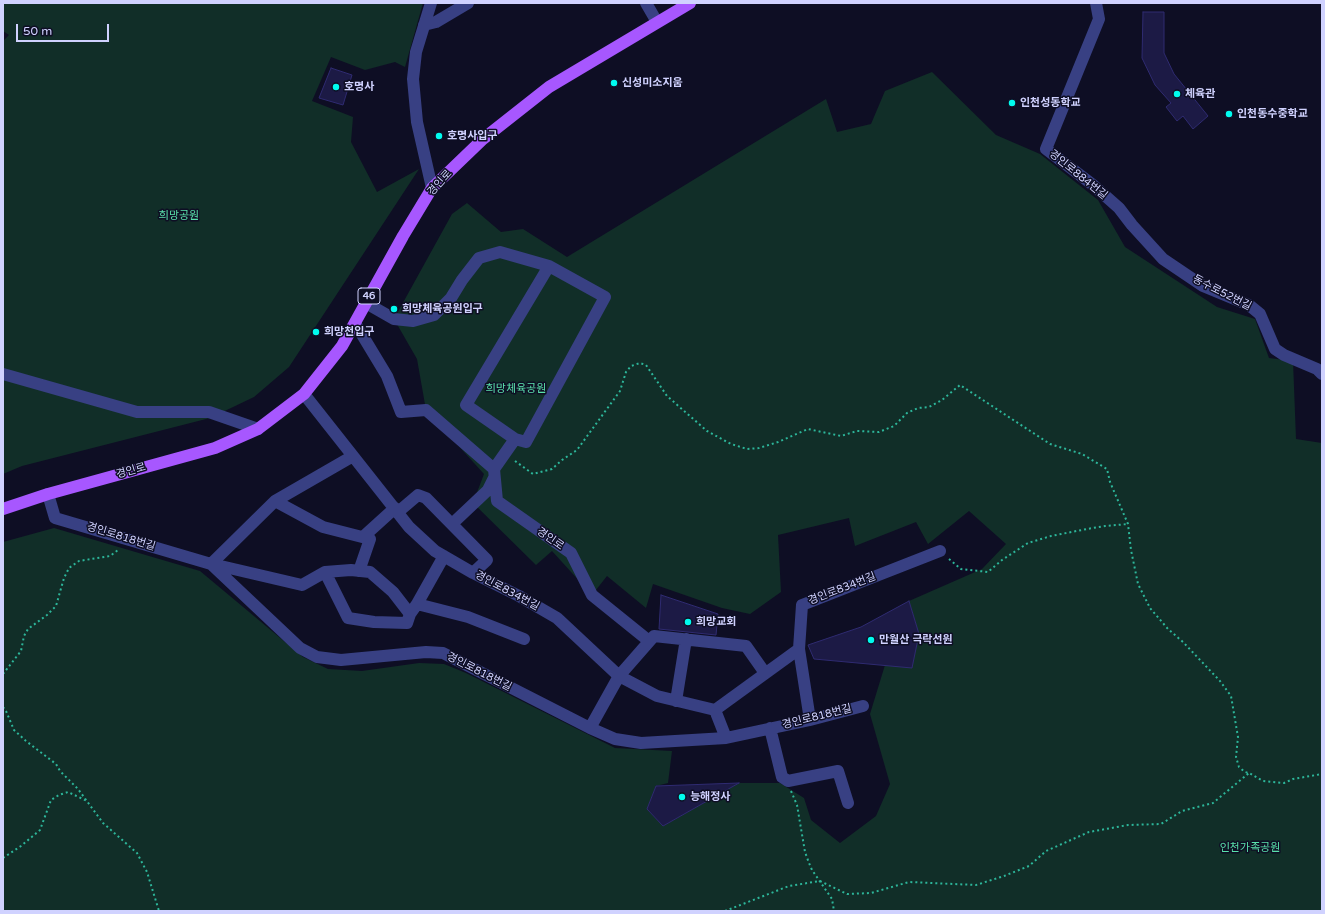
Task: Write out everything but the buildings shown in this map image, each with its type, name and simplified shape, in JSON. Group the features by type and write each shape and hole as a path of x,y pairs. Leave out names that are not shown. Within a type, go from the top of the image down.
{"main road":[{"name":"경인로","path":"3,509 48,494 215,448 258,429 304,394 342,346 403,236 432,188 483,139 549,87 690,3"}],"street":[{"path":"431,3 416,52 413,79 417,122 432,188"},
{"path":"424,25 436,22 468,3"},
{"path":"646,3 657,22"},
{"name":"경인로884번길","path":"1096,3 1099,19 1046,149 1093,185 1119,208"},
{"name":"동수로52번길","path":"1119,208 1132,225 1163,259 1203,286 1249,305 1260,314 1275,349 1284,355 1316,369 1322,374"},
{"path":"366,303 394,319 413,321 434,315 450,298 479,258 500,252 549,266 605,297 526,442 515,439 466,405 549,266"},
{"path":"355,323 387,376 401,412 426,410 494,473"},
{"path":"3,374 137,412 209,412 258,429"},
{"name":"경인로834번길","path":"304,394 409,527 435,550 473,573 557,618 619,676 657,696 715,710"},
{"path":"452,524 488,490 494,473 515,439"},
{"path":"211,564 275,501 353,456"},
{"name":"경인로","path":"494,473 497,501 571,553 592,595 649,642"},
{"name":"경인로818번길","path":"48,494 55,518 211,564 302,585 325,572 350,570 370,572 414,609"},
{"path":"363,537 396,510 418,495 426,498 487,560 473,573"},
{"path":"275,501 323,527 370,539 359,571"},
{"name":"경인로834번길","path":"799,649 802,605 940,550"},
{"path":"325,572 348,618 374,622 406,624 444,556"},
{"name":"경인로818번길","path":"211,564 300,648 317,657 341,660 426,652 443,654 590,728 615,739 641,743 726,738 810,720 863,706"},
{"path":"414,609 468,617 524,639"},
{"path":"590,728 619,676 654,636 746,646 765,673"},
{"path":"676,701 686,639"},
{"path":"726,738 715,710 799,649 810,720"},
{"name":"경인로818번길","path":"770,728 782,777 786,779"},
{"path":"786,779 788,781 838,771 848,803"}],"path":[{"path":"505,453 533,474 552,469 577,450 620,391 626,372 631,366 640,363 646,365 667,396 707,431 731,444 747,449 758,448 778,442 808,429 841,436 857,431 879,432 894,426 907,413 918,408 930,407 942,400 960,385 1050,444 1082,454 1107,469 1110,482 1128,524 1131,550 1138,584 1150,608 1168,629 1183,642 1202,664 1220,681 1231,696 1238,737 1236,757 1239,766 1245,772 1263,781 1284,783 1293,779 1322,774"},
{"path":"940,550 961,569 988,572 1002,560 1028,543 1050,536 1105,526 1128,524"},
{"path":"3,674 21,651 24,636 28,629 47,615 56,606 64,578 69,568 79,562 110,556 130,540"},
{"path":"3,706 14,730 56,764 88,801 102,823 137,853 147,872 159,911"},
{"path":"725,911 789,886 820,881 847,894 871,893 909,882 976,885 1029,866 1046,852 1089,832 1128,825 1161,824 1182,811 1213,803 1249,773"},
{"path":"786,779 797,805 805,852 812,870 832,899 834,911"},
{"path":"3,858 22,846 40,830 51,800 58,795 68,792 88,801"}],"green space":[{"name":"희망공원","path":"3,3 423,3 405,67 395,62 365,70 331,57 312,101 353,117 351,142 377,192 419,169 289,367 254,397 210,418 22,466 3,474 3,41 9,35 3,31"},
{"path":"932,72 996,135 1040,154 1098,200 1125,247 1217,307 1255,319 1269,358 1293,361 1296,439 1322,443 1322,911 3,911 3,542 54,528 200,571 303,657 328,669 362,671 419,663 444,664 466,673 615,748 672,751 668,783 656,786 647,809 663,826 739,783 780,783 804,798 811,820 840,843 876,816 890,784 870,714 885,665 912,667 919,634 909,601 982,569 1006,544 969,511 928,544 916,522 855,546 849,518 778,535 781,592 750,614 722,608 653,584 646,608 607,576 592,595 552,551 536,565 473,503 484,474 426,410 417,359 394,319 452,214 467,203 501,232 523,229 567,257 826,99 837,132 871,124 885,91"}],"place":[{"name":"신성미소지움","path":"614,83"},
{"name":"호명사","path":"336,87"},
{"name":"체육관","path":"1177,94"},
{"name":"인천성동학교","path":"1012,103"},
{"name":"인천동수중학교","path":"1229,114"},
{"name":"호명사입구","path":"439,136"},
{"name":"희망체육공원입구","path":"394,309"},
{"name":"희망천입구","path":"316,332"},
{"name":"희망교회","path":"688,622"},
{"name":"만월산 극락선원","path":"871,640"},
{"name":"능해정사","path":"682,797"}],"park label":[{"name":"희망체육공원","path":"516,389"},
{"name":"인천가족공원","path":"1250,848"}]}
